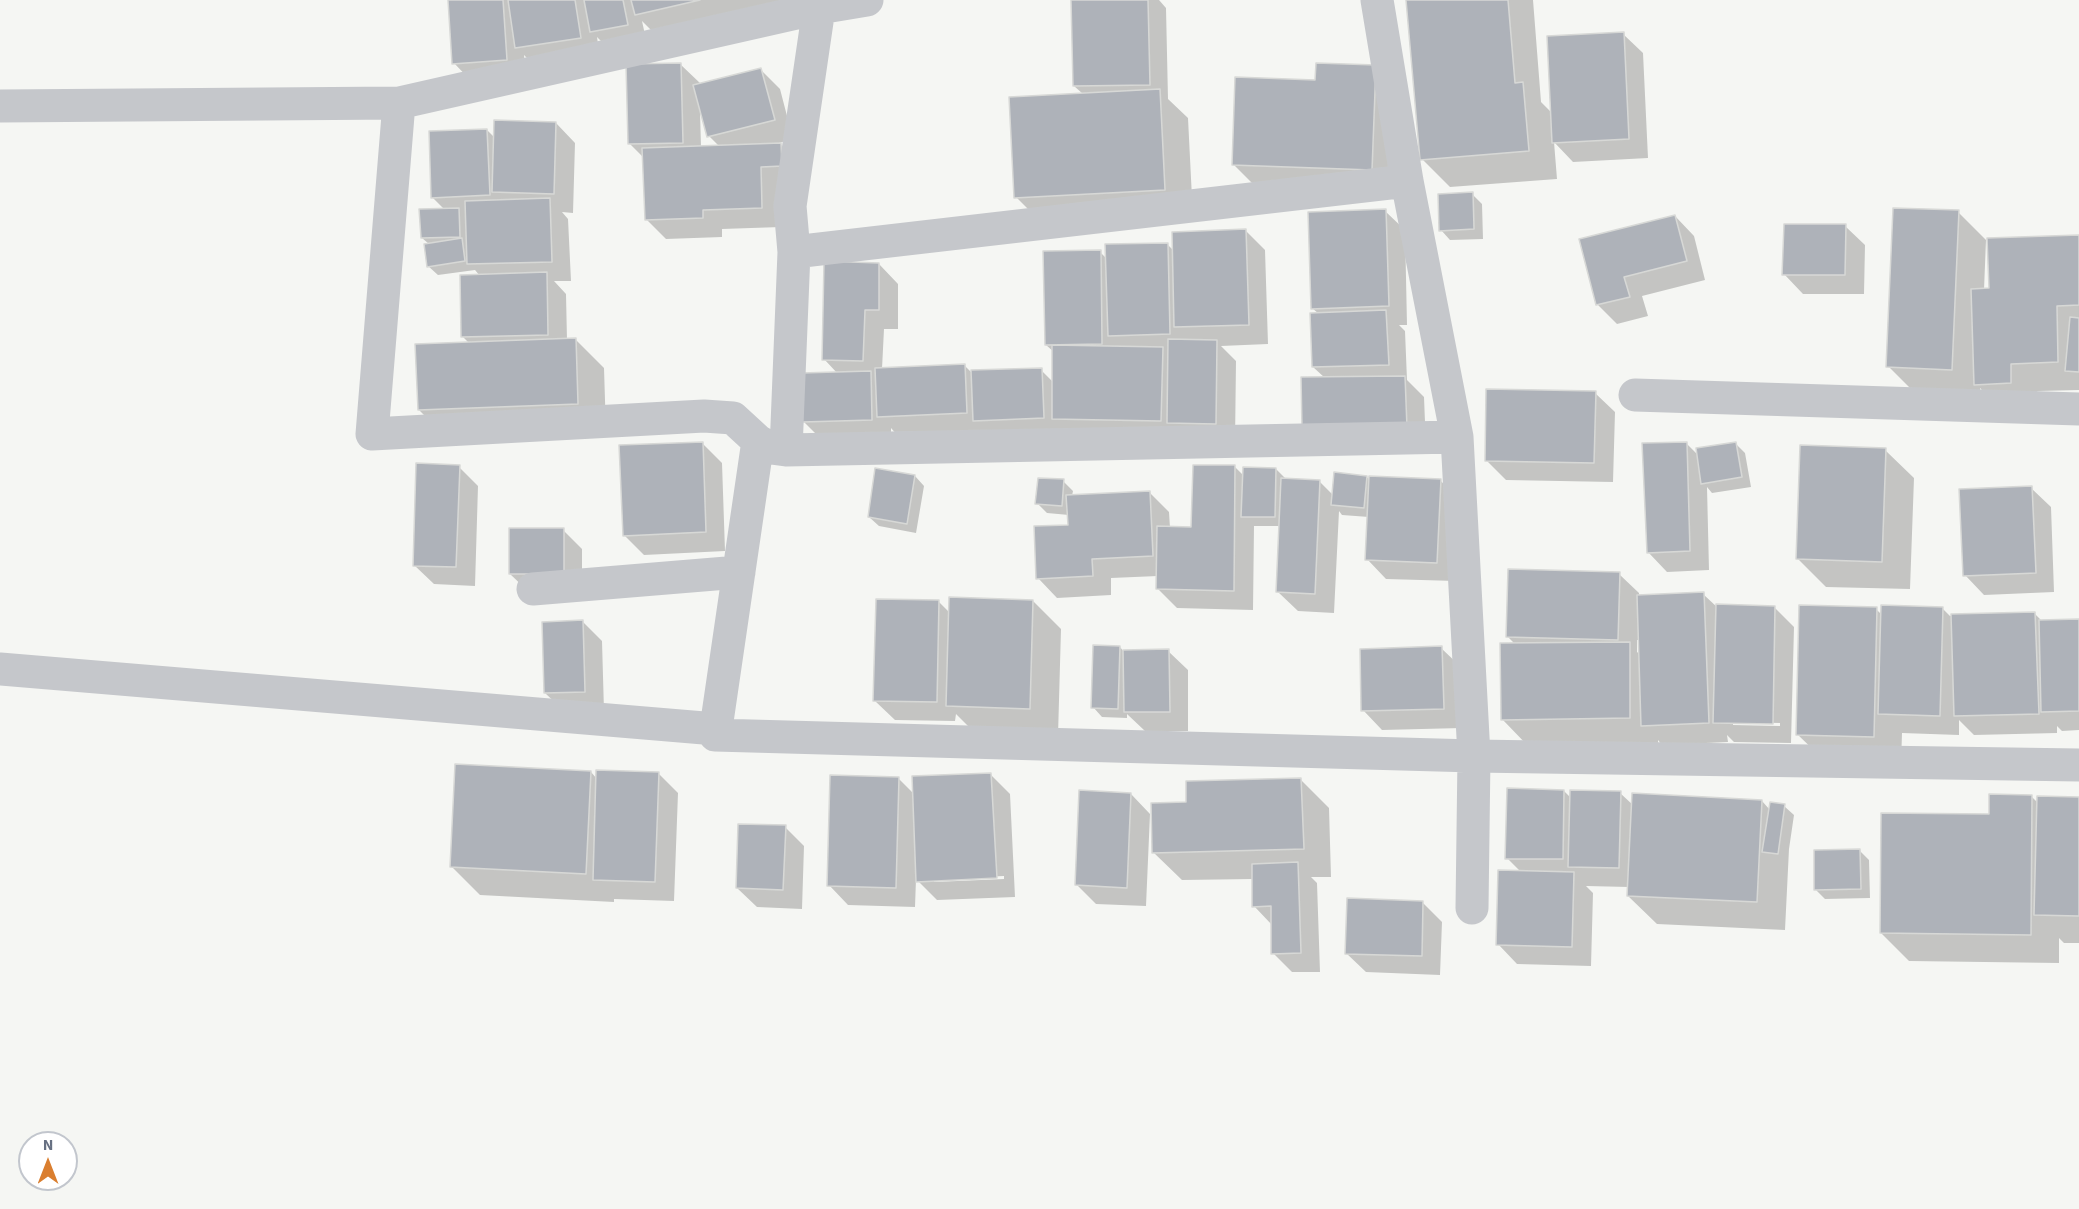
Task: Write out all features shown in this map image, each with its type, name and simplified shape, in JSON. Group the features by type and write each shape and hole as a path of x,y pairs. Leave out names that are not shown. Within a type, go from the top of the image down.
{"street":[{"path":"0,106 399,103 819,8 867,0"},
{"path":"1377,0 1407,181 1457,437 1474,756 1472,908"},
{"path":"819,8 790,206 794,252 772,445 739,572 715,735 1474,756 2079,765"},
{"path":"399,103 372,434 704,416 733,418 772,445 1457,437"},
{"path":"794,252 1407,181"},
{"path":"1635,395 2079,409"},
{"path":"533,589 739,572"},
{"path":"0,669 716,729"}],"building":[{"path":"448,0 503,0 507,60 452,64"},
{"path":"508,0 575,0 581,38 515,48"},
{"path":"584,0 623,0 628,25 590,32"},
{"path":"631,0 700,0 635,15"},
{"path":"1071,0 1148,0 1150,85 1073,86"},
{"path":"1406,0 1508,0 1515,83 1523,82 1529,151 1420,160"},
{"path":"1624,32 1629,139 1552,143 1547,36"},
{"path":"681,63 683,143 628,144 626,64"},
{"path":"1316,63 1376,65 1372,170 1232,165 1235,77 1315,80"},
{"path":"761,68 775,120 707,137 693,85"},
{"path":"1160,89 1165,190 1014,198 1009,97"},
{"path":"494,120 556,122 554,194 492,192"},
{"path":"487,129 490,195 431,198 429,131"},
{"path":"781,143 782,166 761,167 762,208 703,210 703,218 645,220 642,148"},
{"path":"1473,192 1474,229 1439,231 1438,194"},
{"path":"550,198 552,262 467,264 465,201"},
{"path":"459,208 460,237 421,238 419,209"},
{"path":"1893,208 1959,210 1952,370 1886,367"},
{"path":"1386,209 1389,306 1311,309 1308,212"},
{"path":"1675,215 1687,261 1624,277 1630,297 1596,305 1579,239"},
{"path":"1784,224 1846,224 1845,275 1782,275"},
{"path":"1246,229 1249,325 1174,327 1172,232"},
{"path":"2079,235 2079,305 2057,306 2058,362 2011,364 2011,383 1974,385 1971,289 1989,288 1987,238"},
{"path":"462,238 465,261 427,267 424,244"},
{"path":"1168,243 1170,334 1108,336 1105,244"},
{"path":"1101,250 1102,344 1045,345 1043,251"},
{"path":"824,261 879,263 879,310 865,310 863,361 822,360"},
{"path":"547,272 548,335 461,337 460,275"},
{"path":"1386,310 1389,365 1312,367 1310,313"},
{"path":"2070,317 2079,318 2079,372 2065,371"},
{"path":"576,338 578,404 418,410 415,344"},
{"path":"1168,339 1217,340 1216,424 1167,423"},
{"path":"1052,345 1163,347 1161,421 1052,419"},
{"path":"965,364 967,413 877,417 875,368"},
{"path":"1042,368 1044,418 973,421 971,370"},
{"path":"871,371 872,420 802,422 801,373"},
{"path":"1405,376 1407,428 1302,430 1301,377"},
{"path":"1486,389 1596,391 1594,463 1485,461"},
{"path":"703,442 706,532 623,536 619,445"},
{"path":"1687,442 1690,551 1647,553 1642,443"},
{"path":"1736,442 1742,477 1701,484 1696,448"},
{"path":"1800,445 1886,448 1882,562 1796,559"},
{"path":"416,463 460,465 456,567 413,566"},
{"path":"1193,465 1235,465 1234,591 1156,589 1157,526 1191,527"},
{"path":"1243,467 1276,468 1275,517 1241,517"},
{"path":"875,468 915,475 907,524 868,517"},
{"path":"1334,472 1367,476 1364,508 1331,505"},
{"path":"1369,476 1441,479 1437,563 1365,560"},
{"path":"1038,478 1064,479 1062,506 1035,504"},
{"path":"1281,478 1320,480 1315,594 1276,592"},
{"path":"2032,486 2036,573 1963,576 1959,489"},
{"path":"1150,491 1153,556 1092,559 1093,576 1036,579 1034,526 1068,525 1066,495"},
{"path":"509,528 564,528 564,574 509,574"},
{"path":"1508,569 1620,572 1618,640 1506,637"},
{"path":"1704,592 1709,723 1641,726 1637,595"},
{"path":"949,597 1033,600 1030,709 946,706"},
{"path":"876,599 939,600 937,702 873,701"},
{"path":"1716,604 1775,606 1773,724 1713,723"},
{"path":"1799,605 1877,607 1874,737 1796,735"},
{"path":"1881,605 1943,607 1940,716 1878,714"},
{"path":"2035,612 2039,714 1954,716 1951,614"},
{"path":"2079,619 2079,711 2041,712 2039,620"},
{"path":"583,620 585,692 544,693 542,622"},
{"path":"1630,642 1630,718 1501,720 1500,643"},
{"path":"1093,645 1120,646 1118,709 1091,708"},
{"path":"1442,646 1444,709 1361,711 1360,649"},
{"path":"1169,649 1170,712 1124,712 1123,650"},
{"path":"455,764 591,771 586,874 450,867"},
{"path":"596,770 659,772 655,882 593,880"},
{"path":"991,773 997,878 916,882 912,776"},
{"path":"830,775 899,777 896,888 827,886"},
{"path":"1301,778 1304,849 1152,853 1151,803 1186,802 1186,781"},
{"path":"1507,788 1564,790 1563,859 1505,859"},
{"path":"1079,790 1131,793 1127,888 1075,885"},
{"path":"1570,790 1621,791 1619,868 1568,867"},
{"path":"1632,793 1762,800 1757,902 1627,896"},
{"path":"1989,794 2032,795 2031,935 1880,933 1881,813 1989,814"},
{"path":"2037,796 2079,797 2079,916 2034,915"},
{"path":"1770,802 1785,804 1778,854 1762,852"},
{"path":"738,824 786,825 783,890 736,888"},
{"path":"1860,849 1861,889 1814,890 1814,850"},
{"path":"1298,862 1301,953 1271,954 1271,906 1252,907 1252,864"},
{"path":"1498,870 1574,872 1572,947 1496,945"},
{"path":"1347,898 1423,901 1422,956 1345,954"}]}
